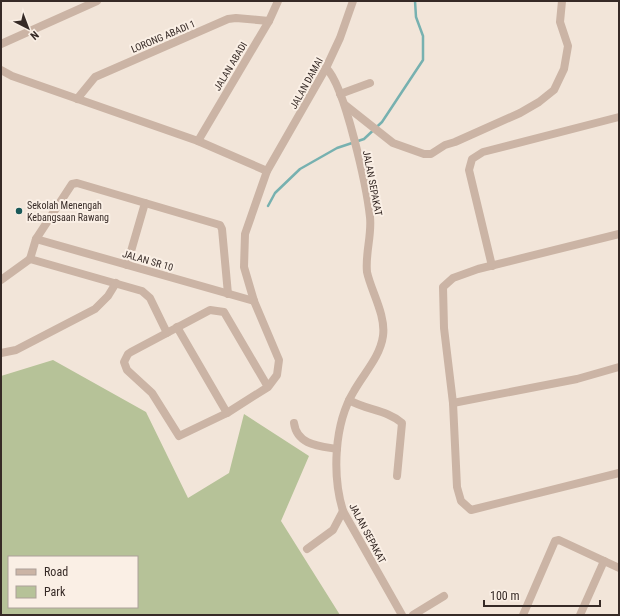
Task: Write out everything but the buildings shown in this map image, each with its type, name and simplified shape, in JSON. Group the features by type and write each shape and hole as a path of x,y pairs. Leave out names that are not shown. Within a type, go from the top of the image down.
{"street":[{"path":"1,44 97,1"},
{"name":"JALAN ABADI","path":"198,141 269,21 278,1"},
{"name":"JALAN DAMAI","path":"268,387 277,375 279,360 254,301 244,267 245,234 267,170 326,68 340,38 353,1"},
{"path":"345,105 393,143 424,154 431,154 445,145 508,118 539,102 554,90 564,69 568,46 560,22 562,1"},
{"name":"LORONG ABADI 1","path":"77,99 95,77 228,19 236,18 269,21"},
{"name":"JALAN SEPAKAT","path":"326,68 332,74 345,105 355,146 370,219 367,271 378,305 384,333 381,349 349,400 341,422 337,449 339,498 343,511 402,615"},
{"path":"1,70 6,74 198,141 267,170"},
{"path":"340,94 370,83"},
{"path":"492,266 469,170 472,159 483,152 619,118"},
{"path":"1,280 30,259 36,238 71,186 75,183 220,225 222,229 228,294"},
{"path":"127,265 145,203"},
{"path":"619,234 492,266 453,278 443,287 444,328 453,403 457,487 461,501 471,510 619,472"},
{"name":"JALAN SR 10","path":"36,238 254,301"},
{"path":"30,259 116,283 146,294 167,333"},
{"path":"1,353 16,350 95,309 108,296 116,283"},
{"path":"210,310 224,312 268,387 227,413 179,436 151,391 127,370 124,362 128,354 167,333 210,310"},
{"path":"177,327 227,413"},
{"path":"453,403 577,379 619,367"},
{"path":"349,400 356,404 395,417 402,424 397,476"},
{"path":"294,423 295,432 301,439 318,446 337,449"},
{"path":"307,549 333,530 343,511"},
{"path":"524,615 555,541 559,540 619,568"},
{"path":"580,615 604,561"},
{"path":"413,615 444,596"}],"green space":[{"path":"53,360 146,412 188,498 229,473 244,414 309,456 281,521 340,615 1,615 1,376"}],"waterway":[{"path":"268,206 275,193 300,169 337,148 364,139 382,122 423,60 423,36 416,17 415,1"}],"place":[{"name":"Sekolah Menengah Kebangsaan Rawang","path":"19,211"}]}
